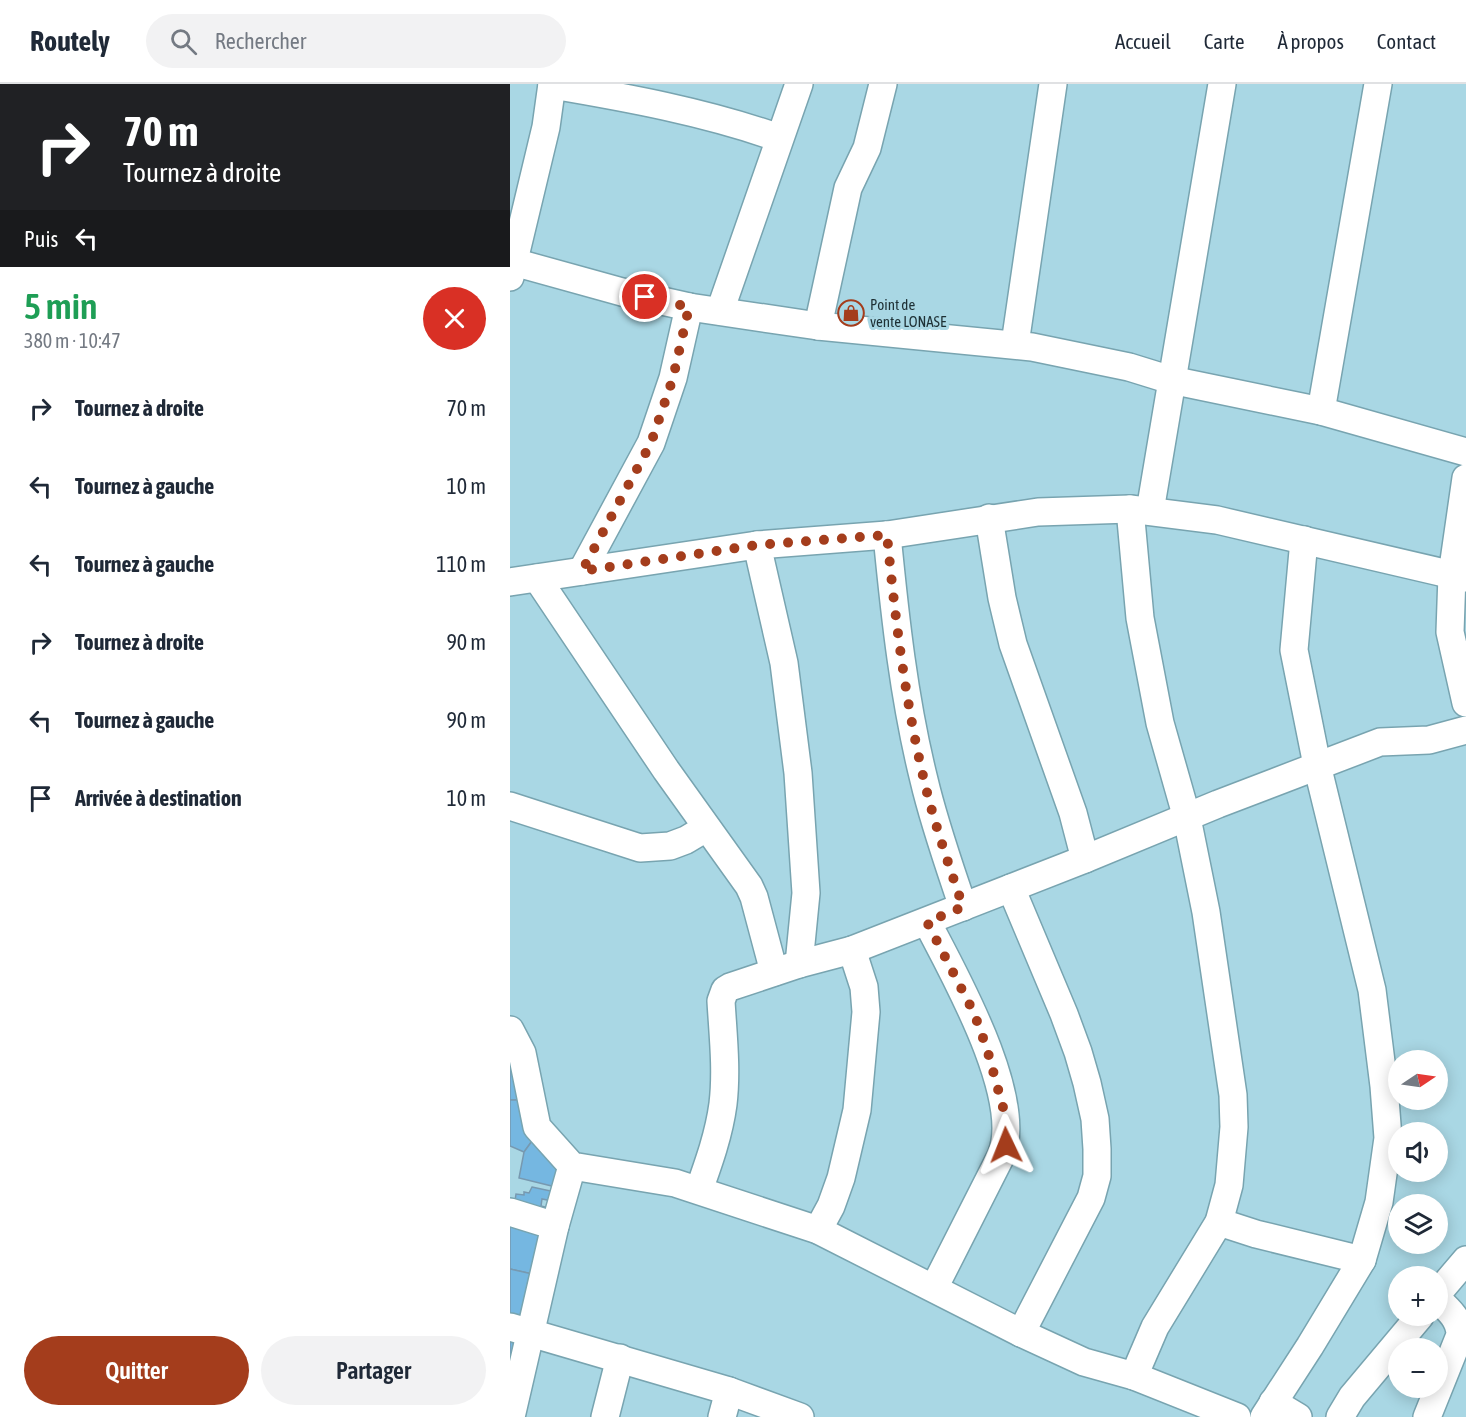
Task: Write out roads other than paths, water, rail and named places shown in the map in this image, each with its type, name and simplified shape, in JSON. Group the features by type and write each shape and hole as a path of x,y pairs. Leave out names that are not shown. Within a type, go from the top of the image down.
{"street":[{"path":"779,138 745,126 660,104 552,84 546,127 511,267 689,307 818,326 1015,344 1129,368 1171,380 1321,411 1466,452"},
{"path":"720,310 799,84"},
{"path":"818,326 848,188 867,148 883,84"},
{"path":"1015,344 1053,84"},
{"path":"1134,1376 1160,1319 1219,1222 1229,1185 1234,1127 1233,1095 1206,912 1187,818 1160,723 1140,618 1140,510 1171,380 1222,84"},
{"path":"1321,411 1378,84"},
{"path":"582,571 651,443 673,378 689,307"},
{"path":"1466,478 1459,576 1450,632 1466,703"},
{"path":"510,582 757,545 887,535 1038,512 1140,510 1217,520 1459,576"},
{"path":"989,518 1002,598 1013,644 1086,859"},
{"path":"887,535 897,636 923,778 934,821 963,907"},
{"path":"1298,1417 1268,1410 1316,1337 1362,1260 1380,1202 1388,1138 1384,1086 1370,979 1317,765 1294,650 1304,540"},
{"path":"757,545 784,663 798,773 806,893 786,968"},
{"path":"537,578 706,828 749,886 786,968"},
{"path":"699,1190 714,1149 723,1104 722,994 730,987 786,968 852,950 927,922 1218,804 1380,742 1429,740 1466,730"},
{"path":"510,806 640,848 670,846 706,828"},
{"path":"1011,888 1078,1052 1095,1119 1097,1149 1097,1176 1091,1198 1021,1333"},
{"path":"927,922 974,1013 999,1085 1007,1133 1006,1145 1001,1156 934,1288"},
{"path":"818,1230 831,1206 841,1178 857,1110 866,1012 864,987 852,950"},
{"path":"510,1030 518,1041 522,1053 537,1127 572,1166 653,1179 699,1190 818,1230 1021,1333 1084,1362 1134,1376 1237,1417"},
{"path":"511,1417 520,1330 555,1226 572,1166"},
{"path":"510,1212 555,1226"},
{"path":"1219,1222 1256,1234 1362,1260"},
{"path":"1448,1281 1466,1260"},
{"path":"1427,1417 1460,1335 1456,1319 1448,1311"},
{"path":"1340,1417 1352,1398 1412,1326"},
{"path":"520,1330 729,1391 800,1417"},
{"path":"605,1417 620,1358"},
{"path":"722,1417 729,1391"}],"place":[{"name":"Point de vente LONASE","path":"851,313"}]}
